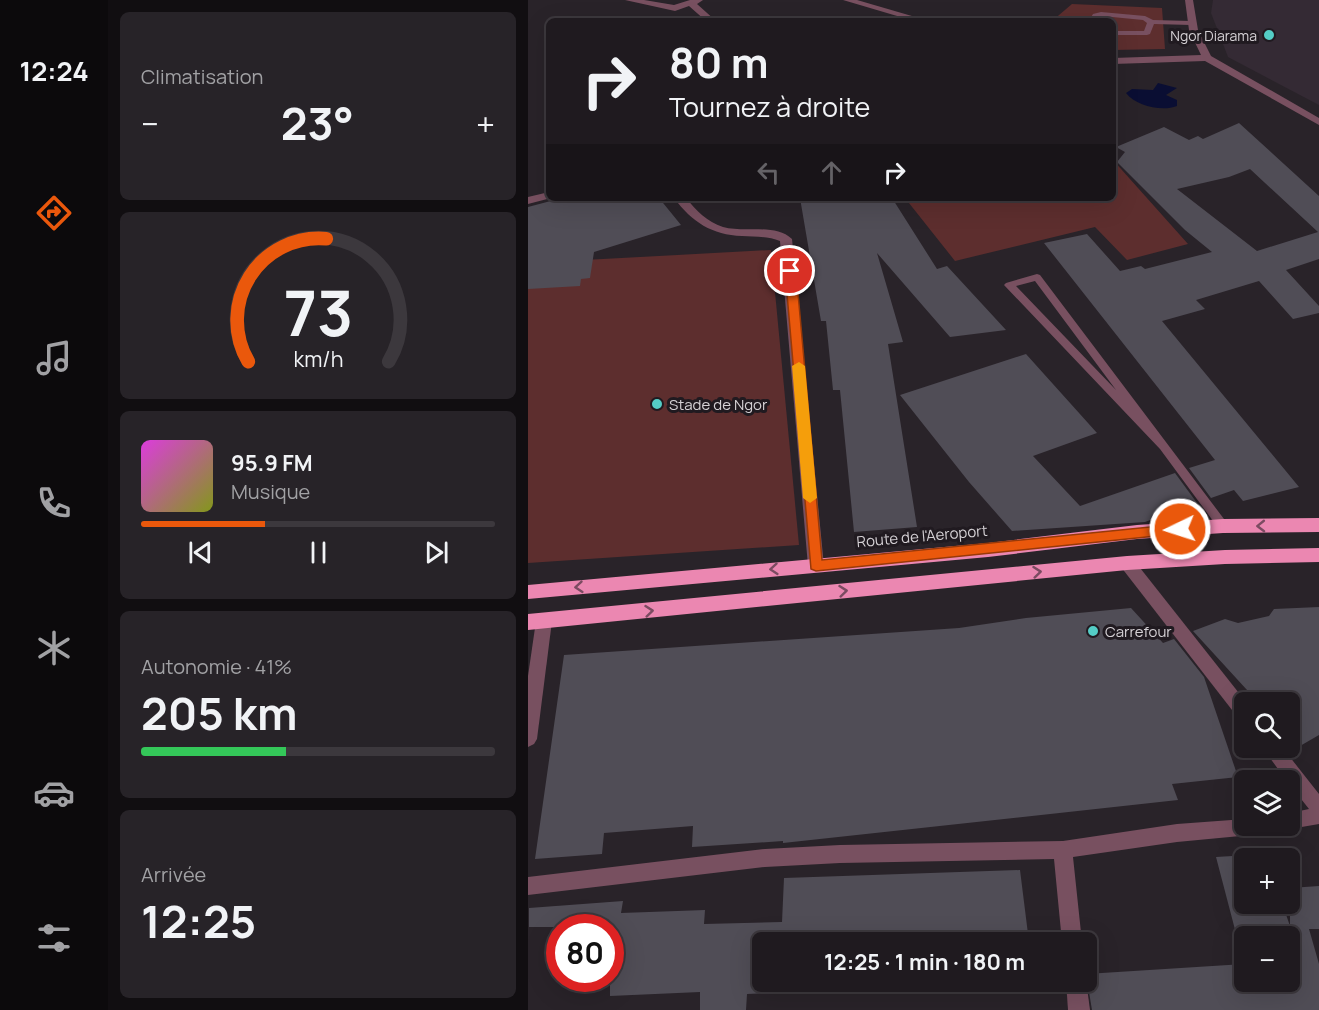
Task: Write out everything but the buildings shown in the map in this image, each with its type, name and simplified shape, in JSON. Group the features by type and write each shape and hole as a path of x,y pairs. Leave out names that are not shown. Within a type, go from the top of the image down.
{"highway":[{"name":"Route de l'Aeroport","path":"528,592 988,550 1137,532 1223,526 1319,525"},
{"path":"536,622 1127,563 1225,557 1319,555"}],"street":[{"path":"629,0 664,7 695,2 708,18"},
{"path":"847,0 913,18"},
{"path":"1189,0 1191,23 1198,44 1207,58 1319,122"},
{"path":"1116,61 1207,58"},
{"path":"528,201 546,196"},
{"path":"682,201 697,219 708,225 731,233 770,234 786,239 816,566"},
{"path":"1127,563 1234,700"},
{"path":"528,739 536,622"},
{"path":"1280,758 1319,808"},
{"path":"1300,820 1319,816"},
{"path":"528,886 765,858 1064,849 1177,833 1234,828"},
{"path":"1064,849 1071,932"},
{"path":"1077,992 1079,1010"}],"lane":[{"path":"1095,18 1101,14 1145,18 1151,22 1191,23"},
{"path":"1116,33 1144,33 1147,32 1151,22"},
{"path":"1164,447 1009,285 1037,277 1164,447 1223,526"}],"shaded area":[{"name":"Ngor Diarama","path":"1213,0 1319,0 1319,105 1228,57 1211,13"},
{"path":"1072,4 1162,8 1165,49 1116,50 1116,18 1056,18"},
{"path":"1158,83 1177,88 1166,95 1177,100 1177,106 1150,107 1130,98 1126,93 1132,89 1153,90"},
{"path":"1116,163 1188,244 1127,260 1095,227 955,261 907,201 1116,201"},
{"name":"Stade de Ngor","path":"771,250 799,545 528,563 528,263"}],"slow traffic":[{"path":"799,366 810,498"}],"place":[{"name":"Ngor Diarama","path":"1269,35"},
{"name":"Stade de Ngor","path":"657,404"},
{"name":"Carrefour","path":"1093,631"}],"route":[{"path":"790,271 816,566 1180,529"}]}
